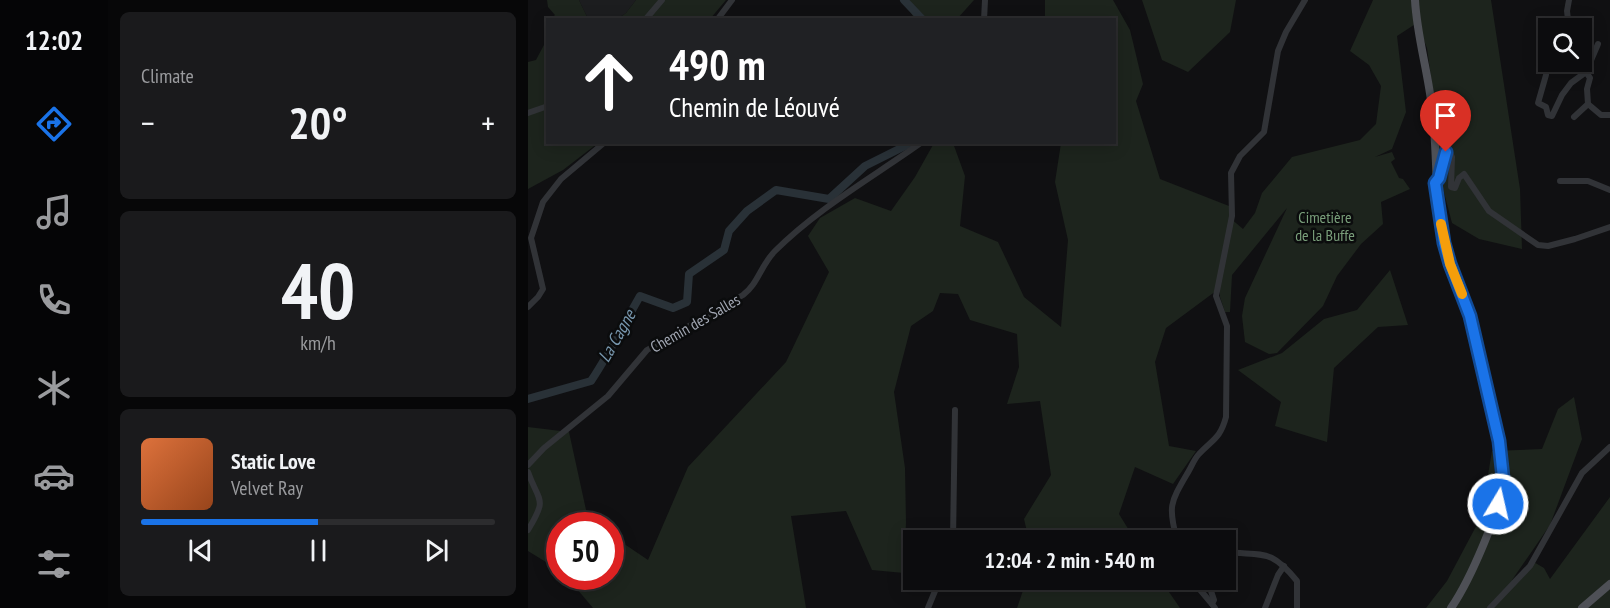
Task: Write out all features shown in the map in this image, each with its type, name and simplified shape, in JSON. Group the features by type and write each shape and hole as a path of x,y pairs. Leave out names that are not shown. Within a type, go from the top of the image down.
{"main road":[{"path":"1415,0 1420,49 1432,106 1435,183 1444,243 1470,316 1499,441 1503,478 1491,525 1451,608"},
{"path":"1582,608 1610,584"},
{"path":"1589,608 1610,590"}],"street":[{"path":"647,18 662,0"},
{"path":"718,18 732,0"},
{"path":"984,18 985,0"},
{"path":"1175,530 1170,516 1174,496 1198,454 1213,442 1223,429 1226,417 1227,326 1216,296 1232,216 1232,173 1240,156 1264,132 1278,51 1286,32 1305,0"},
{"path":"1568,18 1569,0"},
{"path":"1592,58 1598,44"},
{"path":"1546,75 1538,103 1546,107 1551,117 1562,95 1586,72 1591,80 1587,89 1588,104 1601,115 1610,116"},
{"path":"1574,117 1588,104"},
{"path":"528,113 546,107"},
{"path":"528,307 543,289 531,238 543,202 561,178 604,144"},
{"name":"Chemin des Salles","path":"528,465 544,448 608,396 647,350 743,296 755,284 765,263 774,252 797,232 863,181 919,144"},
{"path":"1435,183 1439,178 1444,154 1450,152 1452,157 1451,187 1455,188 1459,178 1464,174 1489,211 1538,246 1555,244 1610,226"},
{"path":"1560,181 1588,181 1610,189"},
{"path":"953,530 954,410"},
{"path":"1490,608 1530,566 1582,473 1610,447"},
{"path":"528,472 541,497 540,507 528,530"},
{"path":"1236,553 1270,555 1284,566 1297,581 1297,608"},
{"path":"1265,608 1284,566"},
{"path":"928,608 935,590"},
{"path":"1200,590 1214,606"},
{"path":"1211,590 1214,606"}],"shaded area":[{"path":"579,0 636,0 619,18 588,18"}],"green space":[{"path":"547,0 579,0 588,18 552,18 555,15 548,7"},
{"path":"636,0 726,0 711,18 619,18"},
{"path":"904,0 974,0 958,18 914,18"},
{"name":"Cimetière de la Buffe","path":"1045,0 1113,0 1130,30 1143,84 1136,101 1160,179 1229,206 1229,217 1243,229 1255,213 1262,193 1292,157 1360,140 1376,124 1381,86 1369,65 1350,51 1373,0 1491,0 1520,189 1522,249 1479,239 1452,223 1435,158 1437,121 1427,48 1417,23 1397,36 1406,112 1392,149 1375,157 1392,152 1395,159 1391,162 1399,178 1403,179 1410,189 1381,202 1383,224 1361,244 1337,276 1323,306 1277,353 1269,354 1245,342 1242,316 1245,298 1287,208 1232,275 1230,312 1225,312 1220,297 1220,288 1166,328 1155,362 1169,446 1196,451 1173,484 1135,467 1119,514 1129,530 1027,530 1024,519 1051,475 1040,401 1007,404 1019,367 1017,334 970,320 958,294 940,293 933,311 911,326 894,392 905,468 906,522 906,530 903,530 903,573 872,570 846,511 791,516 806,608 593,608 578,590 624,590 624,544 648,560 688,467 786,362 829,272 808,236 820,218 855,198 891,211 915,177 933,144 953,144 965,176 960,226 998,242 1024,297 1061,327 1068,240 1055,182 1061,144 1116,144 1116,18 1045,18"},
{"path":"1142,0 1236,0 1230,32 1188,72 1162,60"},
{"path":"546,33 546,144 597,144 563,170 528,189 528,62 536,60 545,43"},
{"path":"1390,270 1408,325 1378,327 1334,368 1327,442 1275,426 1281,402 1238,370 1282,353 1324,319 1357,310"},
{"path":"1574,397 1582,439 1550,525 1512,580 1532,561 1544,568 1550,579 1610,497 1610,608 1426,608 1447,581 1481,517 1492,451 1542,449 1558,409"},
{"path":"528,427 569,432 586,512 546,512 546,562 528,551"},
{"path":"1023,590 1168,590 1180,608 1017,608"}],"waterway":[{"name":"La Cagne","path":"904,0 921,18"},
{"name":"La Cagne","path":"528,399 591,381 640,296 673,308 687,302 689,274 724,250 729,231 747,211 776,190 829,199 865,166 909,144"}],"slow traffic":[{"path":"1441,224 1450,264 1462,294"}],"route":[{"path":"1446,152 1438,181 1435,183 1436,196 1444,243 1470,316 1499,441 1503,478 1498,504"}]}
